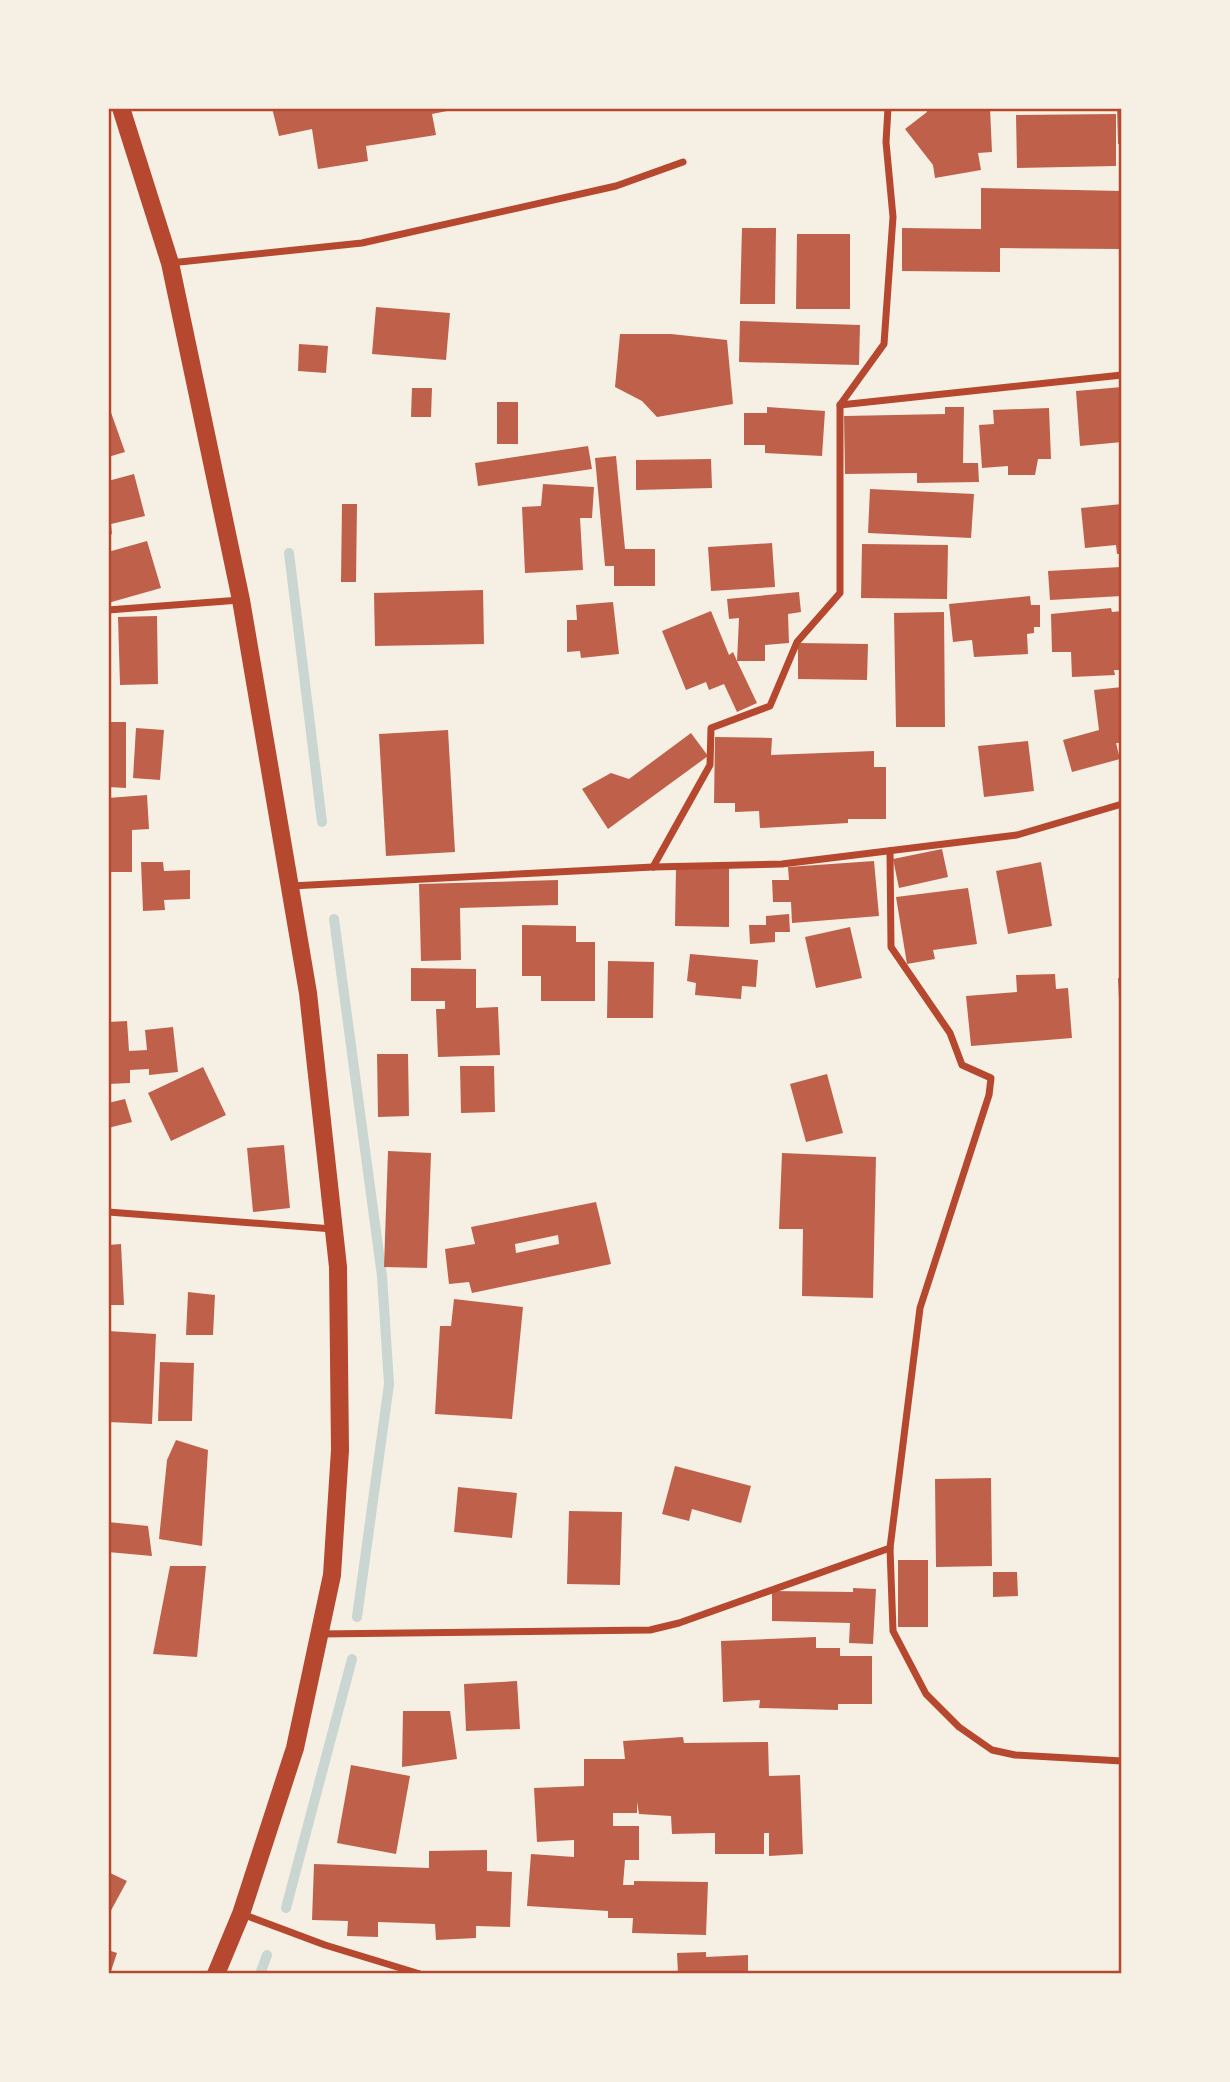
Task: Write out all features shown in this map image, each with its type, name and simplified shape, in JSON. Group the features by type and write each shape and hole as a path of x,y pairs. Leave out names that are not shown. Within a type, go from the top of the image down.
{"main road":[{"path":"121,108 170,263 241,600 308,993 338,1267 340,1450 332,1574 295,1748 241,1914 216,1973"}],"street":[{"path":"653,867 710,765 711,728 770,706 797,642 840,593 840,405 884,344 893,216 886,142 888,108"},
{"path":"170,263 362,243 616,186 683,162"},
{"path":"840,405 1122,375"},
{"path":"108,610 241,600"},
{"path":"290,886 653,867 782,864 1017,835 1122,804"},
{"path":"890,851 891,947 950,1033 962,1065 991,1078 989,1095 920,1308 890,1548 893,1631 926,1693 959,1727 992,1750 1015,1755 1122,1761"},
{"path":"108,1212 334,1230"},
{"path":"319,1634 650,1630 679,1623 890,1548"},
{"path":"241,1914 325,1945 420,1973"}],"building":[{"path":"272,108 447,108 447,111 432,114 436,135 366,146 368,161 318,169 312,129 279,136"},
{"path":"927,108 990,108 992,152 978,153 981,170 935,178 933,165 905,129 927,112"},
{"path":"1117,108 1122,108 1122,144 1118,144"},
{"path":"1116,114 1116,166 1017,168 1016,115"},
{"path":"981,188 1122,191 1122,249 1000,248 1000,272 902,271 902,228 981,229"},
{"path":"742,228 776,228 775,304 740,304"},
{"path":"797,234 850,234 850,309 796,309"},
{"path":"376,307 450,313 446,360 372,354"},
{"path":"740,321 860,325 859,365 739,362"},
{"path":"620,334 671,334 727,340 733,404 657,417 642,401 615,387"},
{"path":"299,344 328,346 326,373 298,371"},
{"path":"1122,387 1122,442 1080,446 1076,391"},
{"path":"412,388 432,388 431,417 411,417"},
{"path":"497,402 518,402 518,444 497,444"},
{"path":"108,404 125,452 108,457"},
{"path":"767,407 825,411 822,456 765,453 765,445 744,445 744,413 767,413"},
{"path":"945,407 964,407 963,463 978,463 979,482 917,483 917,473 845,474 844,416 945,414"},
{"path":"1049,408 1051,459 1038,459 1035,475 1008,475 1008,466 982,468 979,425 994,424 993,410"},
{"path":"588,446 592,469 478,486 475,463"},
{"path":"616,456 625,549 655,549 655,586 614,586 614,566 605,566 595,458"},
{"path":"711,459 712,488 636,490 636,460"},
{"path":"134,474 145,516 111,524 112,534 108,535 108,481"},
{"path":"543,484 594,487 592,518 580,518 583,570 525,573 522,507 541,506"},
{"path":"870,489 974,494 971,538 868,533"},
{"path":"342,504 357,504 356,582 341,582"},
{"path":"1122,504 1122,554 1117,554 1116,545 1085,548 1081,508"},
{"path":"147,541 161,588 108,603 108,552"},
{"path":"772,543 775,587 711,591 708,547"},
{"path":"862,544 948,545 947,599 861,598"},
{"path":"1121,567 1122,596 1050,600 1048,571"},
{"path":"483,590 484,644 375,646 374,593"},
{"path":"799,592 801,612 788,614 789,643 765,645 765,661 737,661 739,618 729,619 727,599"},
{"path":"1030,596 1031,605 1040,605 1040,627 1034,627 1034,633 1027,634 1028,654 974,657 972,640 953,642 949,604"},
{"path":"613,602 619,654 581,658 580,651 567,652 567,620 577,620 576,605"},
{"path":"1111,608 1112,612 1122,611 1122,670 1114,670 1115,675 1072,677 1071,652 1052,652 1051,614"},
{"path":"711,611 729,655 733,652 757,703 737,712 724,684 709,690 706,682 686,690 662,631"},
{"path":"944,612 945,727 896,727 894,613"},
{"path":"157,616 158,684 120,685 118,617"},
{"path":"798,643 868,644 867,680 798,679"},
{"path":"1122,687 1122,743 1116,743 1120,759 1072,772 1063,740 1099,730 1094,690"},
{"path":"108,722 126,722 126,788 108,787"},
{"path":"136,728 164,730 160,780 133,778"},
{"path":"448,730 455,852 386,856 379,734"},
{"path":"691,733 708,756 608,829 582,789 611,773 629,779"},
{"path":"715,737 772,738 771,755 874,751 874,767 886,767 886,819 848,819 848,823 760,828 759,811 735,812 735,803 714,803"},
{"path":"1028,741 1034,791 984,797 978,746"},
{"path":"147,795 149,829 132,830 132,872 110,872 108,798"},
{"path":"942,849 948,877 899,888 893,859"},
{"path":"874,861 879,916 792,923 791,902 773,902 772,880 789,880 788,867"},
{"path":"141,862 163,862 164,871 190,870 190,899 164,900 165,910 143,911"},
{"path":"1041,862 1052,926 1008,934 996,871"},
{"path":"676,868 729,868 729,927 675,926"},
{"path":"558,880 558,905 460,908 461,960 421,961 419,884"},
{"path":"968,888 977,944 933,950 935,959 907,964 896,897"},
{"path":"789,914 790,932 775,932 775,942 750,944 749,925 766,925 766,916"},
{"path":"522,925 576,926 576,942 595,942 595,1001 541,1001 541,976 522,976"},
{"path":"850,927 862,978 816,988 805,937"},
{"path":"690,954 758,960 756,987 742,986 741,999 695,995 696,983 687,981"},
{"path":"608,961 654,962 653,1018 607,1018"},
{"path":"411,968 476,969 476,1008 498,1007 500,1055 438,1057 436,1009 445,1009 445,1001 411,1001"},
{"path":"1055,974 1056,989 1068,988 1072,1038 971,1046 966,996 1017,992 1016,975"},
{"path":"1118,978 1122,978 1122,999 1119,999"},
{"path":"127,1021 129,1051 147,1050 145,1030 173,1027 178,1072 149,1075 149,1069 130,1070 130,1083 108,1084 108,1022"},
{"path":"377,1054 408,1054 409,1116 378,1117"},
{"path":"460,1066 494,1066 495,1112 461,1113"},
{"path":"203,1067 226,1115 171,1141 148,1093"},
{"path":"827,1074 843,1133 806,1142 790,1084"},
{"path":"125,1099 132,1122 108,1128 108,1103"},
{"path":"284,1145 290,1208 253,1212 247,1148"},
{"path":"388,1151 431,1153 427,1268 384,1267"},
{"path":"782,1153 876,1157 873,1298 802,1296 803,1229 779,1229"},
{"path":"596,1202 611,1264 472,1293 469,1282 449,1284 445,1249 475,1244 471,1227","holes":["558,1235 559,1244 516,1253 515,1244"]},
{"path":"121,1244 124,1305 108,1305 108,1245"},
{"path":"188,1292 215,1295 213,1335 186,1335"},
{"path":"454,1299 523,1307 512,1419 435,1414 440,1326 451,1326"},
{"path":"108,1331 156,1334 152,1424 108,1422"},
{"path":"160,1362 194,1363 192,1421 158,1421"},
{"path":"176,1440 208,1450 202,1546 159,1539 167,1460"},
{"path":"675,1466 751,1486 741,1523 692,1509 689,1521 662,1514"},
{"path":"991,1478 992,1566 936,1567 935,1479"},
{"path":"458,1487 517,1493 512,1538 454,1532"},
{"path":"569,1511 622,1512 620,1585 567,1584"},
{"path":"108,1522 148,1526 152,1556 108,1552"},
{"path":"898,1560 928,1560 928,1627 898,1627"},
{"path":"170,1566 206,1566 197,1657 153,1654"},
{"path":"993,1572 1017,1572 1018,1596 993,1597"},
{"path":"853,1588 876,1589 873,1644 849,1643 850,1623 772,1621 772,1591 853,1592"},
{"path":"816,1637 816,1648 840,1648 840,1656 872,1656 872,1704 838,1704 838,1710 759,1708 760,1700 723,1702 721,1641"},
{"path":"517,1681 520,1729 466,1731 464,1684"},
{"path":"403,1711 450,1711 457,1759 402,1767"},
{"path":"683,1737 684,1743 768,1742 769,1776 800,1775 803,1854 769,1856 769,1833 764,1833 764,1854 715,1854 715,1833 672,1834 671,1816 639,1814 637,1802 637,1813 613,1813 613,1826 639,1826 639,1860 625,1860 623,1885 634,1885 634,1881 708,1882 706,1935 632,1933 633,1918 608,1918 608,1911 527,1906 531,1854 574,1857 574,1840 537,1842 534,1788 584,1786 584,1759 625,1759 623,1741"},
{"path":"351,1765 410,1776 396,1854 337,1843"},
{"path":"487,1850 487,1871 512,1872 510,1927 476,1926 476,1938 436,1940 435,1924 378,1922 378,1937 347,1936 348,1921 312,1920 314,1864 429,1868 429,1851"},
{"path":"108,1872 127,1881 108,1916"},
{"path":"108,1950 117,1953 110,1974 108,1974"},
{"path":"706,1952 706,1957 748,1955 748,1974 678,1974 677,1953"}],"waterway":[{"path":"289,553 322,822"},
{"path":"334,919 382,1276 389,1384 357,1617"},
{"path":"286,1908 352,1659"},
{"path":"260,1974 267,1955"}]}
